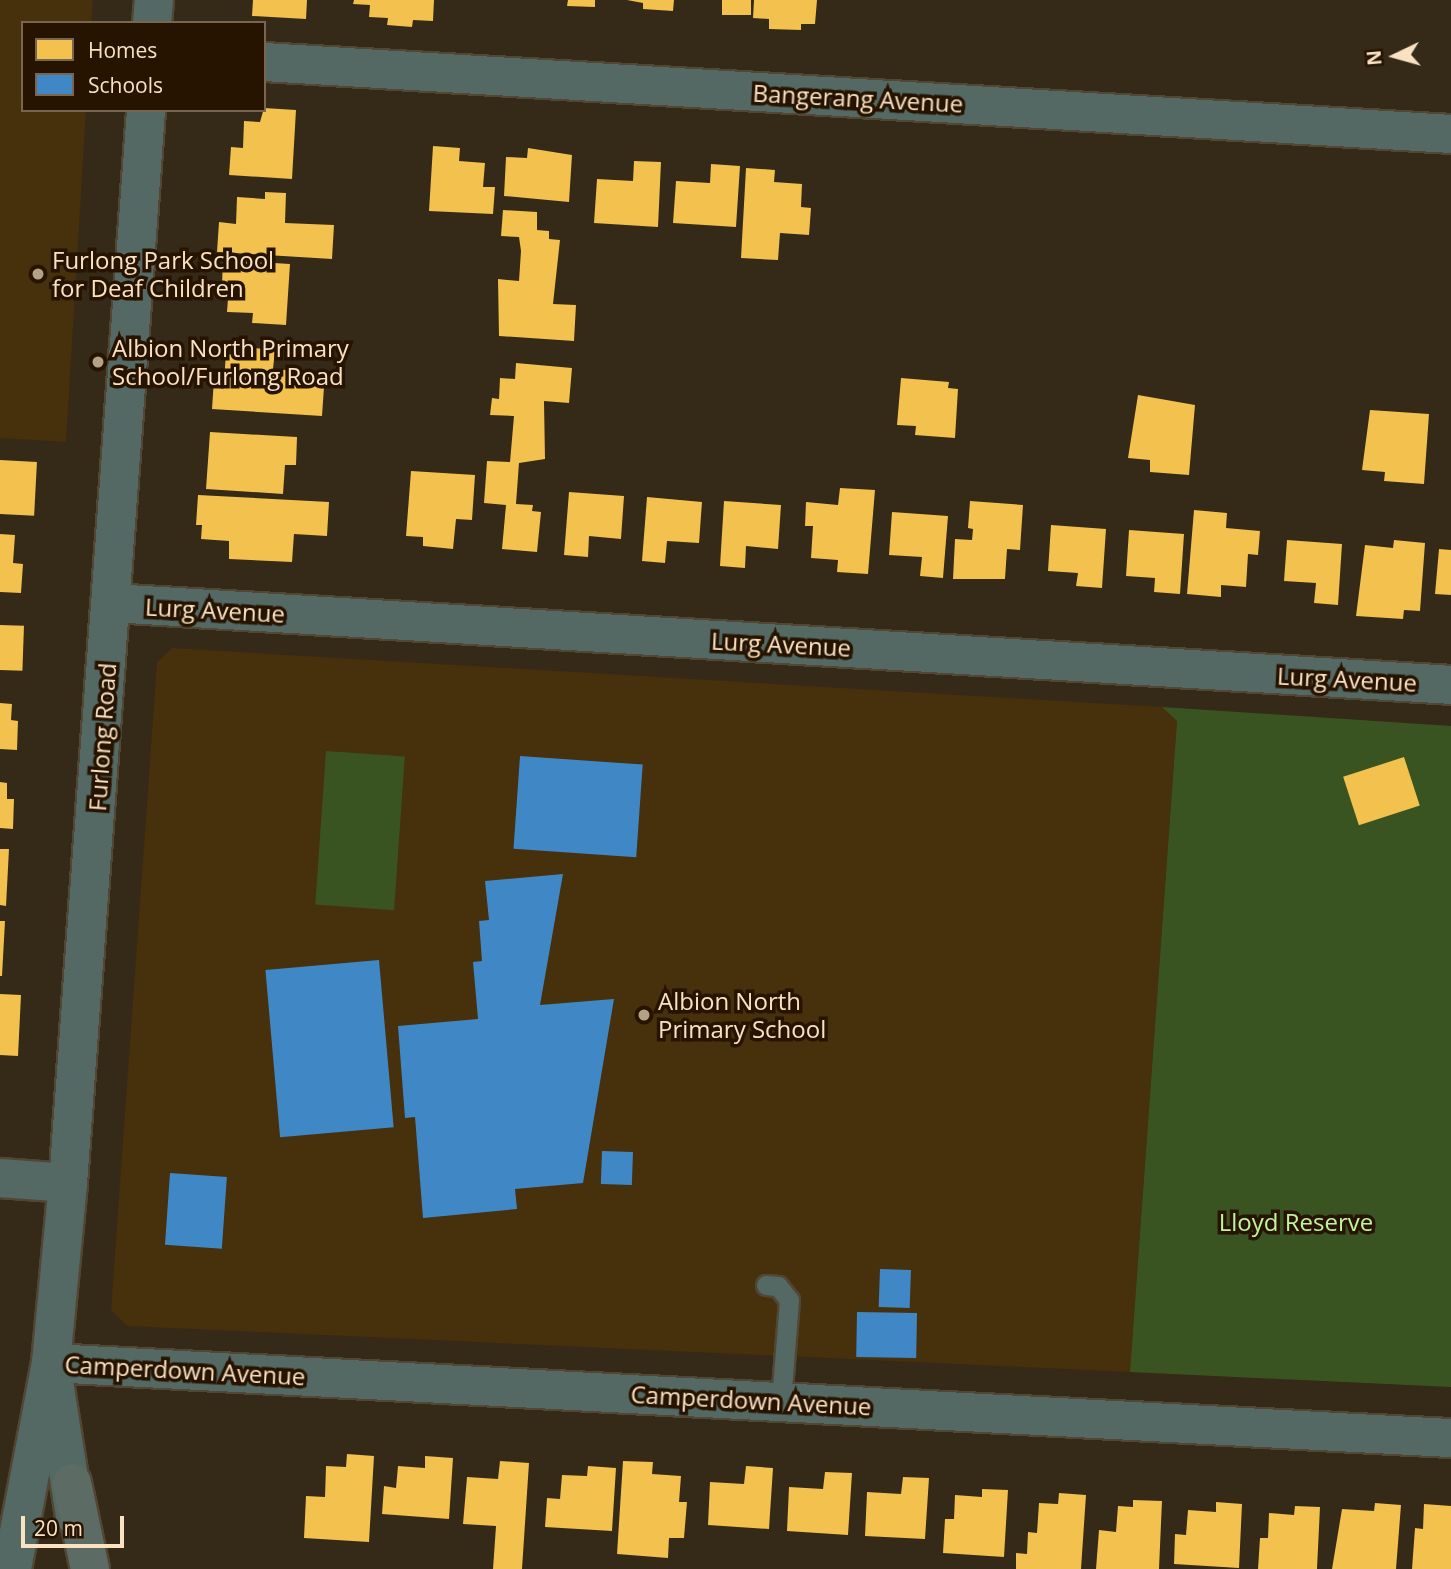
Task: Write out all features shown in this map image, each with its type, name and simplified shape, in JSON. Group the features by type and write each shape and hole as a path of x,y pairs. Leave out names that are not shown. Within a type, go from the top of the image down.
{"highway":[{"path":"72,1483 90,1569"}],"street":[{"path":"152,21 154,0"},
{"name":"Bangerang Avenue","path":"266,62 1451,134"},
{"name":"Furlong Road","path":"12,1569 51,1363 68,1183 146,112"},
{"name":"Lurg Avenue","path":"111,603 1451,685"},
{"path":"0,1178 68,1183"},
{"name":"Furlong Road","path":"51,1363 72,1483 80,1569"},
{"name":"Camperdown Avenue","path":"51,1363 1451,1438"}],"lane":[{"path":"766,1284 778,1286 789,1300 781,1402"}],"shaded area":[{"name":"Furlong Park School for Deaf Children","path":"0,0 93,0 91,21 21,21 21,112 86,112 66,442 0,438"},
{"name":"Albion North Primary School","path":"172,648 1162,707 1177,721 1130,1372 127,1326 111,1310 157,662"}],"green space":[{"name":"Lloyd Reserve","path":"1162,707 1451,726 1451,1387 1130,1372 1177,721"},
{"path":"326,751 405,757 394,910 315,905"}],"building: Homes":[{"path":"253,0 307,0 306,19 252,16"},
{"path":"354,0 434,0 433,21 413,20 412,27 387,25 388,18 369,17 370,5 353,4"},
{"path":"568,0 595,0 595,7 567,6"},
{"path":"627,0 674,0 673,11 643,9 643,3"},
{"path":"722,0 751,0 751,15 722,15"},
{"path":"754,0 817,0 815,24 801,24 801,30 769,29 769,19 753,18"},
{"path":"266,108 296,110 292,179 229,175 231,147 243,148 244,121 260,122"},
{"path":"433,146 460,148 459,161 485,163 483,187 495,187 493,214 429,211"},
{"path":"528,148 572,155 569,202 504,196 506,157 527,158"},
{"path":"634,161 661,162 658,227 594,223 597,179 633,181"},
{"path":"711,164 740,166 736,227 673,223 676,181 710,183"},
{"path":"746,168 775,170 774,182 802,184 801,207 811,208 809,235 780,233 778,260 741,258"},
{"path":"265,192 286,193 285,223 334,225 332,259 217,252 219,222 236,224 237,197 265,199"},
{"path":"503,210 537,212 537,230 549,231 549,239 560,240 553,304 576,305 574,341 499,336 498,279 519,281 521,251 519,237 501,236"},
{"path":"223,260 290,264 286,325 252,323 253,313 227,312 229,285 222,284"},
{"path":"253,348 275,350 273,369 325,373 322,416 212,409 214,379 224,380 226,354 252,356"},
{"path":"516,363 572,368 569,403 544,401 545,459 519,463 516,504 533,505 532,511 541,512 537,552 502,549 506,505 484,503 487,461 510,462 514,416 490,415 492,398 499,399 500,378 515,379"},
{"path":"901,378 949,382 948,388 958,389 955,438 915,435 916,426 897,425"},
{"path":"1138,395 1195,405 1189,475 1150,472 1150,460 1128,458"},
{"path":"1370,410 1429,414 1424,484 1384,481 1385,472 1362,470"},
{"path":"210,432 297,437 296,465 285,465 283,494 206,489"},
{"path":"0,460 37,462 34,516 0,514"},
{"path":"411,471 475,475 472,520 456,519 453,549 423,546 423,537 406,536"},
{"path":"840,488 875,490 868,574 837,572 838,560 811,558 813,526 805,526 806,502 838,505"},
{"path":"569,492 624,496 621,539 589,536 588,557 564,555"},
{"path":"198,495 329,502 327,536 294,534 292,562 229,559 229,541 201,539 202,525 196,525"},
{"path":"647,497 702,502 699,543 667,541 665,563 642,561"},
{"path":"724,501 781,505 778,549 746,546 745,568 720,566"},
{"path":"970,501 1023,505 1020,550 1007,549 1005,579 953,579 955,539 972,540 973,529 968,528"},
{"path":"1194,510 1227,513 1226,528 1260,531 1258,555 1248,554 1246,587 1221,585 1221,597 1187,594"},
{"path":"892,512 948,516 943,578 920,576 922,557 889,555"},
{"path":"1051,525 1106,529 1102,588 1076,586 1078,573 1048,571"},
{"path":"1129,530 1184,534 1180,594 1154,592 1155,578 1126,576"},
{"path":"0,534 15,535 13,563 23,564 21,593 0,592"},
{"path":"1287,540 1342,544 1338,605 1314,603 1316,583 1284,581"},
{"path":"1394,540 1425,543 1420,611 1404,610 1403,619 1356,616 1365,545 1393,548"},
{"path":"1439,549 1451,550 1451,595 1435,594"},
{"path":"0,625 24,626 22,671 0,670"},
{"path":"0,703 12,704 11,720 18,721 17,750 0,749"},
{"path":"1404,757 1420,806 1359,825 1343,777"},
{"path":"0,782 7,783 7,799 14,799 13,829 0,828"},
{"path":"0,849 9,849 6,906 0,905"},
{"path":"0,921 5,921 2,976 0,976"},
{"path":"0,994 21,995 18,1056 0,1055"},
{"path":"347,1454 374,1456 369,1542 304,1538 306,1496 325,1497 326,1466 346,1467"},
{"path":"425,1456 453,1458 449,1519 382,1514 384,1486 396,1488 398,1466 425,1468"},
{"path":"500,1461 529,1463 522,1569 493,1569 496,1526 463,1524 467,1477 498,1479"},
{"path":"623,1461 653,1462 652,1474 681,1476 679,1502 687,1502 684,1538 669,1538 668,1558 617,1554"},
{"path":"588,1466 616,1468 612,1531 545,1527 547,1498 560,1499 562,1475 587,1476"},
{"path":"746,1466 773,1468 769,1529 708,1525 710,1482 744,1484"},
{"path":"825,1472 852,1473 848,1535 787,1531 789,1487 823,1489"},
{"path":"903,1477 929,1478 925,1539 865,1536 867,1492 901,1494"},
{"path":"982,1489 1008,1490 1004,1557 943,1553 945,1519 954,1519 955,1495 982,1497"},
{"path":"1059,1493 1086,1495 1081,1569 1016,1569 1016,1553 1027,1554 1028,1532 1037,1533 1039,1503 1058,1504"},
{"path":"1133,1500 1162,1501 1159,1569 1096,1569 1099,1530 1116,1532 1118,1506 1133,1507"},
{"path":"1216,1502 1242,1504 1239,1568 1174,1564 1175,1534 1186,1535 1188,1510 1216,1512"},
{"path":"1375,1503 1401,1505 1396,1569 1332,1569 1342,1509 1374,1511"},
{"path":"1424,1504 1451,1506 1451,1569 1412,1569 1415,1528 1423,1529"},
{"path":"1295,1506 1320,1507 1317,1569 1258,1569 1260,1538 1268,1538 1269,1513 1294,1515"}],"building: Schools":[{"path":"520,756 643,765 636,857 514,849"},
{"path":"563,874 540,1005 614,999 583,1183 515,1189 517,1209 423,1218 415,1117 405,1118 398,1026 478,1019 473,962 482,961 479,921 489,920 485,881"},
{"path":"379,960 394,1127 280,1137 265,970"},
{"path":"602,1151 633,1152 632,1185 601,1184"},
{"path":"170,1173 227,1177 222,1249 165,1245"},
{"path":"880,1269 911,1270 910,1308 879,1307"},
{"path":"857,1312 917,1313 916,1358 856,1357"}],"place":[{"name":"Furlong Park School for Deaf Children","path":"38,274"},
{"name":"Albion North Primary School/Furlong Road","path":"98,362"},
{"name":"Albion North Primary School","path":"644,1015"}]}
